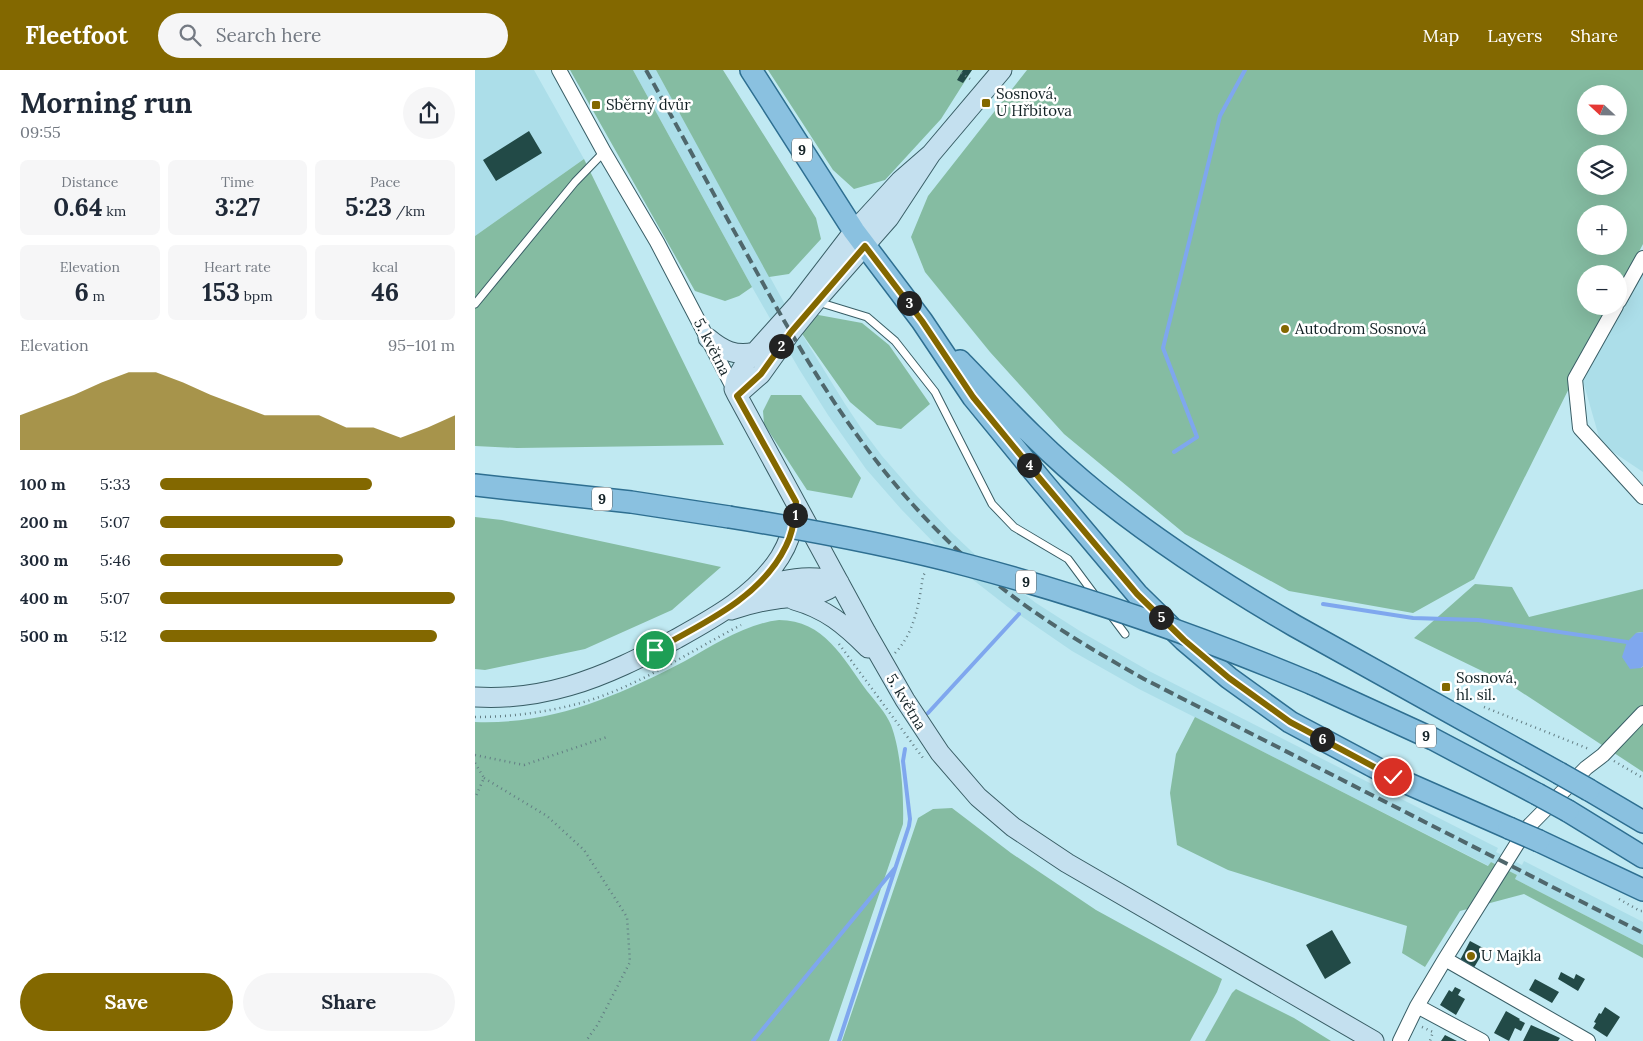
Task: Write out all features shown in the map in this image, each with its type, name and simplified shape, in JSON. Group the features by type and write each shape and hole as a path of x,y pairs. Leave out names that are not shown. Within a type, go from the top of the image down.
{"main road":[{"name":"9","path":"751,70 860,238 922,321 973,397 1137,594 1184,640 1229,678 1290,722 1393,777 1539,841 1643,890"},
{"name":"9","path":"922,321 1020,424 1097,493 1155,537 1295,626 1643,822"},
{"name":"9","path":"475,485 631,502 826,533 970,566 1111,608 1234,651 1313,684 1433,739 1643,850"},
{"name":"9","path":"1568,811 1643,857"}],"street":[{"name":"5. května","path":"559,70 657,242 884,665 913,714 934,759 1013,827 1044,849 1374,1041"},
{"path":"736,392 738,374 755,352 860,238 889,218 931,154 1002,70"},
{"path":"736,392 761,374 816,301 860,238"},
{"path":"1627,287 1643,258"},
{"path":"1611,315 1575,379 1580,428 1643,498"},
{"path":"708,338 720,348 734,354 755,352"},
{"path":"721,614 745,595 773,567 787,546 793,525 796,502"},
{"path":"745,595 770,584 794,579 822,577 839,582"},
{"path":"475,697 529,695 578,683 607,673 721,614 753,603 818,595 829,590 839,582"},
{"path":"788,598 817,608 836,618 884,665"},
{"path":"1400,1041 1417,1006 1445,958 1527,828 1586,768 1603,755 1643,713"},
{"path":"1445,958 1588,1041"},
{"path":"1417,1006 1482,1041"}],"lane":[{"path":"475,304 575,182 604,152"},
{"path":"816,301 867,317 895,341 935,392 992,504 1014,526 1068,559 1125,634"}],"path":[{"path":"957,70 970,79"},
{"path":"884,665 903,645 915,620 923,576 927,570"},
{"path":"475,717 506,717 584,702 646,676 746,622"},
{"path":"836,641 934,759"},
{"path":"1484,707 1603,755 1643,778"},
{"path":"475,755 524,765 607,737"},
{"path":"475,763 484,778 547,816 584,850 627,917 630,962 598,1024 586,1041"},
{"path":"475,798 484,778"},
{"path":"1410,1021 1433,1032 1430,1041"}],"shaded area":[{"path":"475,70 534,70 584,159 475,236"},
{"path":"633,70 656,70 798,328 861,428 882,456 916,495 985,564 1036,603 1149,671 1498,848 1496,852 1522,865 1524,861 1643,922 1643,945 1515,879 1517,875 1491,862 1489,866 1139,689 1072,651 1008,607 972,579 901,509 866,469 828,415 752,287"},
{"path":"1643,272 1643,472 1601,444 1583,381 1619,315 1627,315 1627,301"}],"green space":[{"path":"570,70 633,70 752,287 739,296 725,301 695,291"},
{"path":"656,70 723,70 816,218 821,239 789,274 769,277"},
{"path":"768,70 972,70 941,119 885,180 854,189 833,170"},
{"name":"Autodrom Sosnová","path":"1027,70 1643,70 1643,244 1627,275 1627,265 1577,265 1577,315 1606,315 1474,579 1413,613 1289,591 1185,534 1064,434 990,352 925,272 911,237 928,196"},
{"path":"584,159 724,445 517,448 475,446 475,236"},
{"path":"813,314 862,323 889,345 930,404 901,429 877,425 850,402 798,328"},
{"path":"771,395 801,395 861,478 852,498 807,490 764,424 763,411"},
{"path":"475,517 502,520 721,567 672,610 585,649 485,670 475,669"},
{"path":"1475,584 1512,587 1529,617 1643,589 1643,632 1636,633 1641,668 1643,666 1643,772 1509,684 1414,638"},
{"path":"779,620 808,626 831,643 840,654 889,721 897,747 901,774 903,824 829,1041 475,1041 475,722 531,719 584,706 635,686 742,631 766,622"},
{"path":"1195,717 1488,866 1491,862 1517,875 1515,879 1643,945 1643,958 1524,894 1460,911 1425,967 1402,953 1407,926 1228,870 1177,845 1170,793 1176,754"},
{"path":"952,808 1011,853 1096,910 1222,979 1217,992 1190,1041 842,1041 918,818 933,809"},
{"path":"1236,989 1294,1018 1331,1041 1205,1041"}],"water":[{"path":"1643,632 1643,666 1630,669 1622,657 1627,642 1636,633"}],"building":[{"path":"963,70 972,70 963,83 957,80"},
{"path":"529,131 542,153 496,181 483,160"},
{"path":"1332,930 1351,963 1325,979 1306,945"},
{"name":"U Majkla","path":"1470,941 1485,949 1472,971 1458,964"},
{"path":"1561,972 1574,979 1576,974 1585,979 1578,991 1558,979"},
{"path":"1535,979 1559,992 1552,1003 1529,990"},
{"path":"1455,987 1461,990 1458,995 1465,999 1456,1015 1440,1005 1449,990 1452,992"},
{"path":"1605,1007 1620,1017 1607,1037 1593,1028 1599,1013 1601,1014"},
{"path":"1506,1011 1525,1023 1521,1031 1515,1028 1509,1041 1494,1033"},
{"path":"1531,1025 1560,1038 1558,1041 1523,1041"},
{"path":"1445,1035 1457,1041 1441,1041"}],"waterway":[{"path":"1174,452 1197,437 1163,348 1220,116 1245,70"},
{"path":"1323,604 1413,618 1478,620 1627,642"},
{"path":"928,713 1019,614"},
{"path":"839,1041 909,826 910,819 903,761 905,749"},
{"path":"753,1041 895,868"}],"railway":[{"path":"646,70 793,336 846,420 875,460 907,498 942,535 980,570 1019,601 1059,629 1144,679 1643,933"}],"place":[{"name":"Sosnová, U Hřbitova","path":"986,103"},
{"name":"Sběrný dvůr","path":"596,105"},
{"name":"Autodrom Sosnová","path":"1285,329"},
{"name":"Sosnová, hl. sil.","path":"1446,687"},
{"name":"U Majkla","path":"1471,956"}],"route":[{"path":"655,650 721,614 761,580 773,567 787,546 795,517 796,502 737,396 761,374 816,301 865,246 922,321 973,397 1137,594 1184,640 1229,678 1290,722 1393,777"}]}
